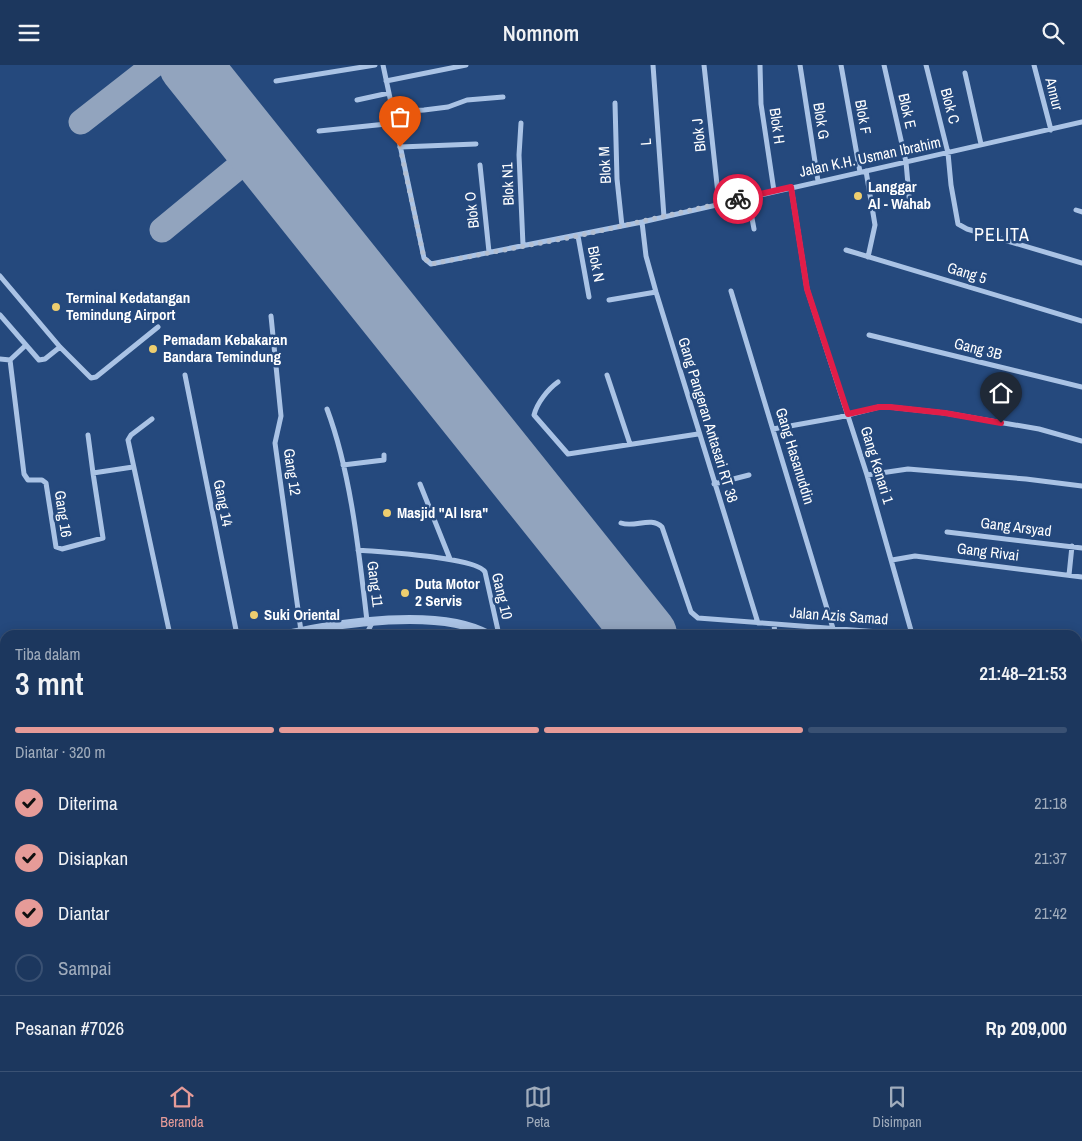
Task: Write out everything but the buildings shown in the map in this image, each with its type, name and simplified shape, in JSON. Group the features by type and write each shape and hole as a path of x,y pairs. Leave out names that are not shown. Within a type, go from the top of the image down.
{"street":[{"path":"276,81 375,65"},
{"path":"383,65 400,147 476,144"},
{"path":"386,81 448,67 466,65"},
{"name":"L","path":"653,65 664,217"},
{"name":"Blok J","path":"704,65 719,203"},
{"name":"Blok H","path":"760,65 761,104 774,191"},
{"name":"Blok G","path":"800,65 818,181"},
{"name":"Blok F","path":"841,65 874,225 868,257"},
{"name":"Blok E","path":"884,65 906,162 910,207"},
{"name":"Blok C","path":"926,65 948,153 958,224 967,229 1082,263"},
{"name":"Annur","path":"1034,65 1051,130"},
{"path":"965,73 981,144"},
{"path":"357,100 389,93"},
{"path":"393,112 424,111 448,107 467,100 503,97"},
{"name":"Blok M","path":"615,103 617,179 622,226"},
{"name":"Jalan K.H. Usman Ibrahim","path":"400,147 424,258 428,263 435,264 642,222 1082,122"},
{"path":"319,131 396,123"},
{"name":"Blok N1","path":"521,123 519,176 523,245"},
{"name":"Blok O","path":"480,165 489,252"},
{"name":"Gang Kenari 1","path":"791,187 807,289 867,475 911,630"},
{"path":"748,197 754,229"},
{"name":"Gang Pangeran Antasari RT 38","path":"642,222 646,256 656,291 698,434 758,623"},
{"name":"Blok N","path":"578,236 589,297"},
{"name":"Gang 5","path":"846,250 1082,321"},
{"path":"0,276 60,347 91,378 96,377 158,327"},
{"name":"Blok N","path":"609,300 656,291"},
{"name":"Gang Hasanuddin","path":"731,291 834,630"},
{"path":"0,315 42,361 60,347"},
{"name":"Gang 12","path":"271,316 280,416 276,443 302,630"},
{"name":"Gang 3B","path":"869,335 1082,387"},
{"path":"0,359 10,360 26,345"},
{"name":"Gang 16","path":"10,360 24,474 28,480 42,480 47,485 54,544 56,547 62,549 103,538 93,473"},
{"name":"Gang 14","path":"186,375 236,630"},
{"path":"607,375 630,444"},
{"path":"558,382 550,388 536,408 534,415 564,452 570,455 698,434"},
{"path":"773,429 879,407 945,413 1039,429 1082,441"},
{"name":"Gang 11","path":"328,409 338,440 343,465 370,621"},
{"path":"152,419 129,436 133,467 169,630"},
{"path":"88,435 93,473 133,467"},
{"path":"343,465 384,460 384,455"},
{"path":"867,475 908,469 1026,479 1082,486"},
{"path":"714,484 749,475"},
{"path":"358,550 450,559 420,484"},
{"name":"Jalan Azis Samad","path":"621,523 632,525 651,522 662,527 694,616 820,630"},
{"name":"Gang Arsyad","path":"947,532 1082,548"},
{"path":"1069,575 1072,546"},
{"name":"Gang Rivai","path":"892,560 915,556 1082,577"},
{"name":"Gang 10","path":"450,559 477,565 483,569 498,630"},
{"path":"367,630 370,621"},
{"path":"309,630 370,621 436,621 471,627 478,630"},
{"path":"774,624 775,630"}],"taxiway":[{"path":"81,122 154,65"},
{"path":"162,230 242,164 246,151 241,129"},
{"path":"242,164 250,160 270,166"}],"runway":[{"path":"190,65 642,630"}],"way so far":[{"path":"400,147 424,258 431,264 578,236 738,199"}],"place":[{"name":"Langgar Al - Wahab","path":"858,196"},
{"name":"Terminal Kedatangan Temindung Airport","path":"56,307"},
{"name":"Pemadam Kebakaran Bandara Temindung","path":"153,349"},
{"name":"Masjid \"Al Isra\"","path":"387,513"},
{"name":"Duta Motor 2 Servis","path":"405,593"},
{"name":"Suki Oriental","path":"254,615"}],"district":[{"name":"PELITA","path":"1002,235"}],"route":[{"path":"738,199 791,187 807,289 848,414 879,407 890,407 945,413 1001,423"}]}
